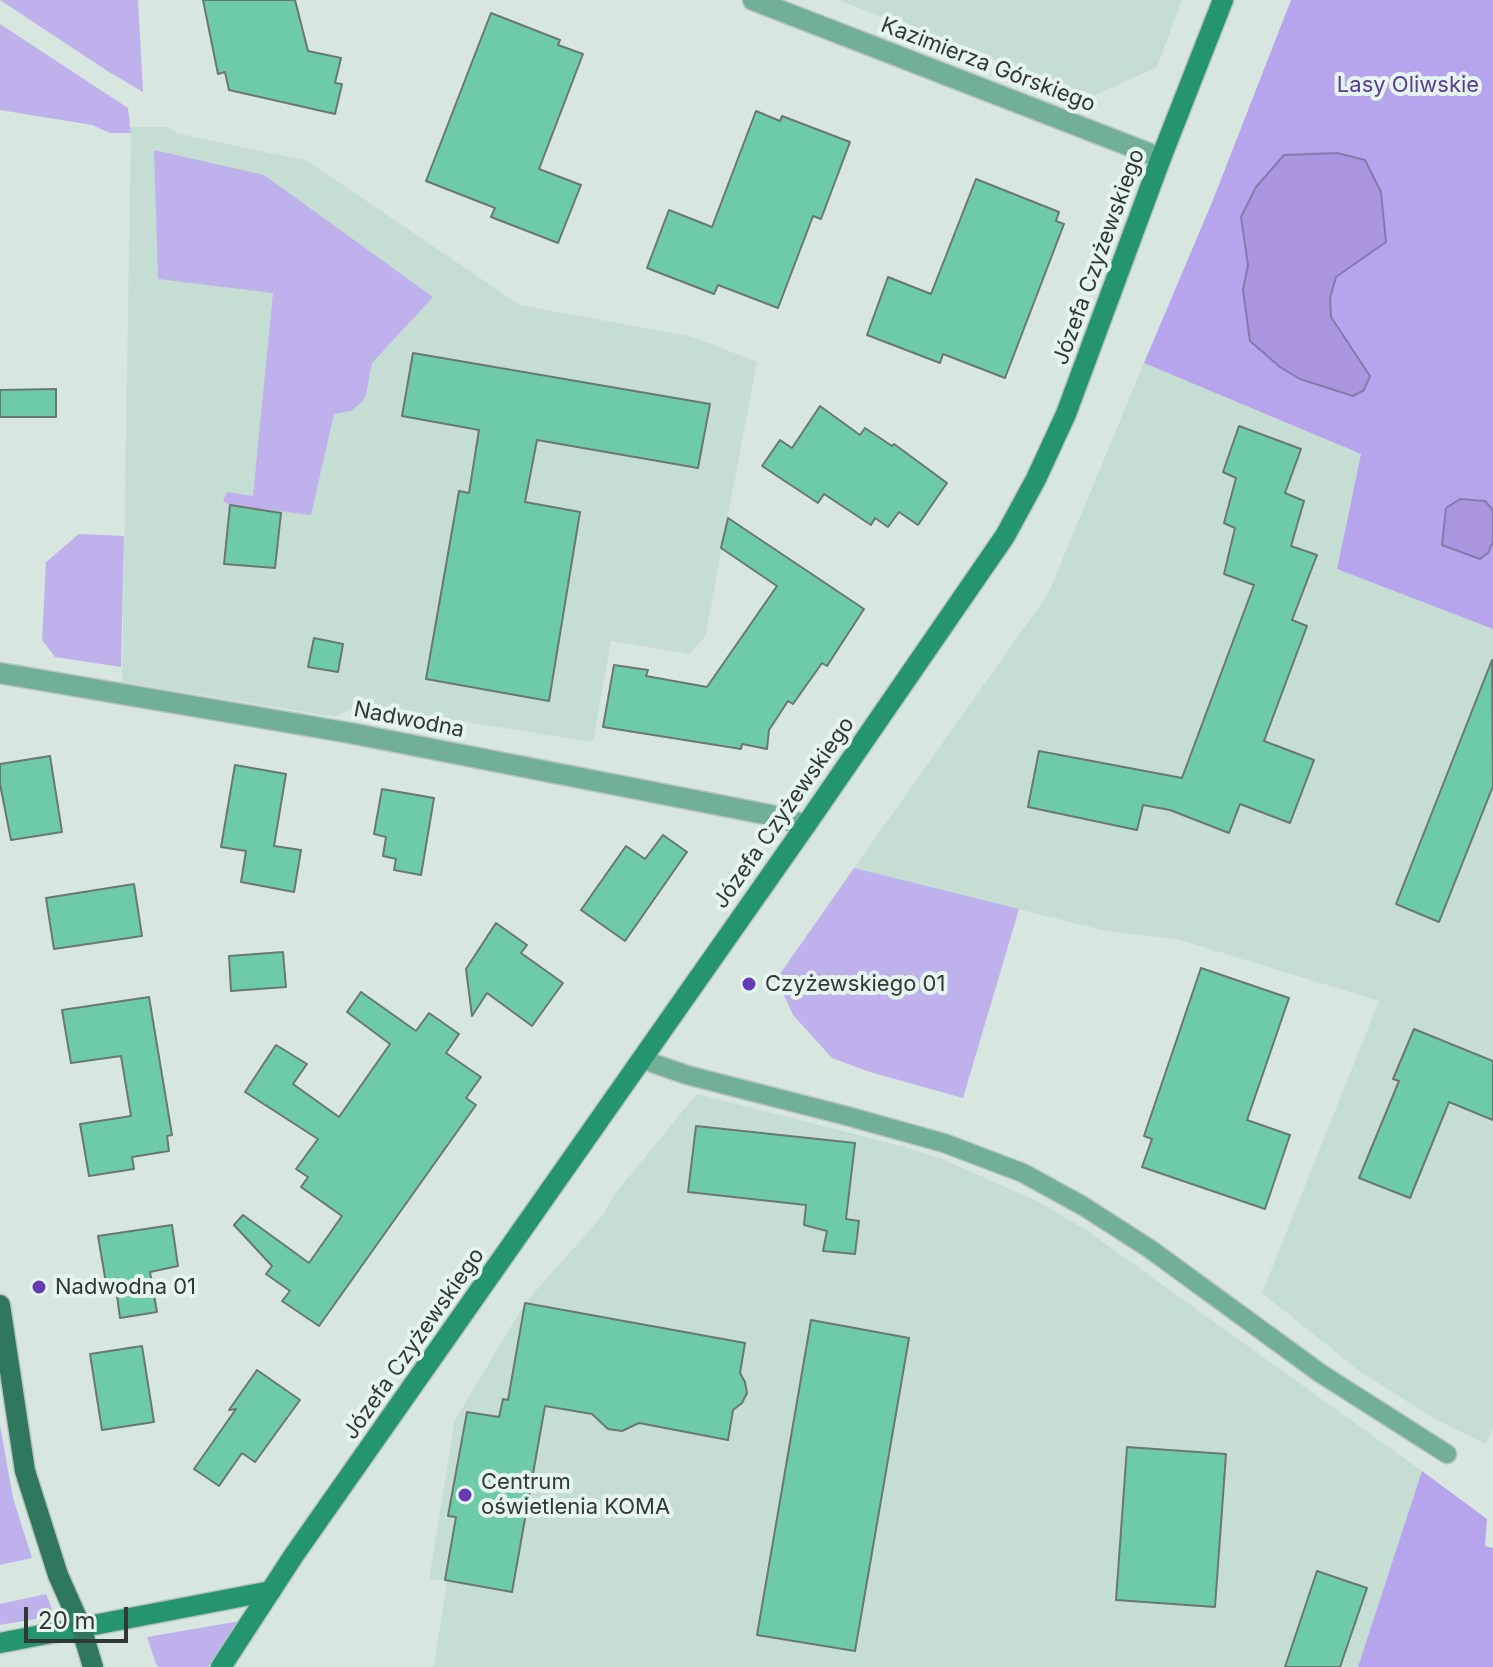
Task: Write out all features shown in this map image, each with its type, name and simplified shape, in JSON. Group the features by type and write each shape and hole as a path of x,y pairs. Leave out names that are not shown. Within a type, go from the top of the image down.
{"main road":[{"path":"0,1305 25,1471 58,1575 81,1627 93,1667"}],"street":[{"name":"Kazimierza Górskiego","path":"753,0 1161,158"},
{"name":"Józefa Czyżewskiego","path":"221,1667 1005,536 1036,479 1091,351 1161,158 1223,0"},
{"name":"Nadwodna","path":"0,673 350,733 770,815 806,825"},
{"path":"0,1643 271,1591"}],"lane":[{"path":"641,1059 687,1075 944,1143 1023,1173 1083,1206 1150,1249 1320,1373 1447,1454"}],"shaded area":[{"path":"0,0 138,0 143,92 109,72"},
{"path":"838,0 1182,0 1157,67 1091,97"},
{"path":"0,24 128,108 131,133 110,133 92,125 0,110"},
{"path":"131,127 168,127 176,133 307,161 520,305 693,337 757,362 705,637 689,654 611,641 593,742 357,705 335,717 122,682"},
{"path":"154,150 264,175 433,297 372,363 362,402 351,411 334,414 311,515 230,505 223,501 227,492 253,496 273,293 158,279"},
{"path":"1337,153 1365,160 1381,192 1386,242 1336,277 1330,298 1331,317 1370,376 1364,390 1353,396 1300,379 1280,367 1250,341 1243,290 1248,265 1241,217 1256,187 1284,155"},
{"path":"1144,363 1361,454 1337,569 1493,629 1493,1427 1486,1444 1431,1417 1358,1370 1262,1293 1379,1001 1177,939 1106,931 854,868 1048,594"},
{"path":"1460,499 1485,501 1493,510 1493,542 1488,553 1480,559 1442,545 1446,508"},
{"path":"79,534 124,536 121,667 55,657 42,640 46,562"},
{"path":"854,868 1019,909 963,1098 832,1058 793,1015 783,993 780,974"},
{"path":"697,1094 905,1147 942,1159 1039,1202 1086,1230 1422,1471 1358,1667 434,1667 447,1581 429,1579 455,1420 525,1303 604,1214 613,1196"},
{"path":"0,1425 13,1498 32,1558 0,1565"},
{"path":"46,1594 52,1609 47,1617 0,1625 0,1604"},
{"path":"240,1621 208,1667 159,1667 147,1637"}],"green space":[{"name":"Lasy Oliwskie","path":"1291,0 1493,0 1493,510 1485,501 1460,499 1447,508 1442,545 1480,559 1488,553 1493,542 1493,629 1337,569 1361,454 1144,363 1213,200","holes":["1241,217 1372,252 1336,277 1330,298 1331,317 1370,376 1300,379 1279,367 1250,341 1243,290 1248,265"]},
{"path":"1422,1471 1487,1519 1485,1546 1493,1548 1493,1667 1358,1667"}],"building":[{"path":"203,0 295,0 308,51 341,58 335,83 342,84 335,114 229,90 225,72 218,74"},
{"path":"491,13 560,40 558,45 583,54 539,169 581,185 558,243 491,217 495,208 426,181"},
{"path":"756,111 780,121 782,116 850,142 821,219 813,216 778,308 718,285 714,294 647,268 669,210 712,227"},
{"path":"976,179 1059,212 1056,221 1064,224 1005,378 943,354 940,363 867,335 888,277 931,294"},
{"path":"413,353 710,404 698,468 537,440 525,502 580,512 549,701 426,679 459,491 469,493 479,430 402,416"},
{"path":"56,389 56,417 0,417 0,390"},
{"path":"820,406 860,435 865,428 892,446 894,444 947,483 918,525 899,512 888,527 875,518 871,525 824,494 818,503 762,466 780,440 792,448"},
{"path":"1239,426 1301,449 1285,493 1304,501 1291,546 1317,555 1292,620 1307,626 1264,741 1314,760 1290,823 1240,804 1229,833 1170,810 1143,805 1137,830 1028,807 1039,751 1182,778 1254,585 1224,574 1235,528 1224,523 1236,478 1223,472"},
{"path":"230,505 281,513 275,568 224,564"},
{"path":"728,518 864,609 827,666 822,663 793,704 788,701 769,730 767,749 742,744 741,749 603,727 614,665 648,670 646,676 707,687 777,586 721,548"},
{"path":"314,638 343,644 338,672 308,667"},
{"path":"1492,660 1493,786 1439,922 1396,904"},
{"path":"50,756 62,832 11,840 0,784 0,764"},
{"path":"235,765 286,774 274,846 301,850 294,892 241,882 246,851 221,847"},
{"path":"382,789 434,798 421,875 394,870 396,859 383,856 386,837 374,834"},
{"path":"663,835 687,852 625,941 581,910 626,846 645,859"},
{"path":"134,884 142,936 54,949 46,898"},
{"path":"496,923 527,945 521,953 563,983 532,1026 487,993 472,1016 466,969"},
{"path":"283,952 286,987 231,991 229,956"},
{"path":"1201,968 1289,998 1247,1120 1290,1135 1265,1209 1142,1167 1152,1139 1144,1136"},
{"path":"361,992 416,1031 429,1013 459,1034 446,1053 481,1077 466,1098 476,1105 319,1326 282,1301 290,1291 266,1274 272,1266 234,1225 243,1215 309,1263 342,1216 301,1187 308,1177 296,1169 318,1139 245,1092 276,1045 307,1064 293,1084 339,1117 390,1044 347,1012"},
{"path":"149,997 172,1135 167,1136 169,1151 132,1157 134,1169 89,1176 80,1124 131,1116 121,1056 71,1063 62,1010"},
{"path":"1414,1029 1493,1061 1493,1120 1449,1102 1410,1198 1359,1178 1399,1081 1393,1079"},
{"path":"696,1126 855,1143 846,1219 859,1221 855,1254 823,1251 827,1231 804,1225 806,1205 688,1192"},
{"path":"172,1225 178,1266 150,1272 157,1312 120,1318 116,1288 107,1289 98,1236"},
{"path":"525,1303 745,1343 740,1373 747,1393 742,1403 733,1410 728,1440 639,1423 622,1431 608,1429 592,1414 545,1406 512,1592 445,1580 456,1517 448,1516 467,1412 499,1417 503,1399 508,1400"},
{"path":"811,1320 909,1338 855,1651 757,1635"},
{"path":"142,1346 154,1422 102,1430 90,1354"},
{"path":"257,1370 300,1400 255,1462 242,1453 219,1486 194,1469 236,1409 229,1410"},
{"path":"1127,1447 1226,1454 1215,1607 1116,1600"},
{"path":"1317,1571 1367,1588 1340,1667 1285,1667"}],"place":[{"name":"Czyżewskiego 01","path":"749,984"},
{"name":"Nadwodna 01","path":"39,1287"},
{"name":"Centrum oświetlenia KOMA","path":"465,1495"}]}
